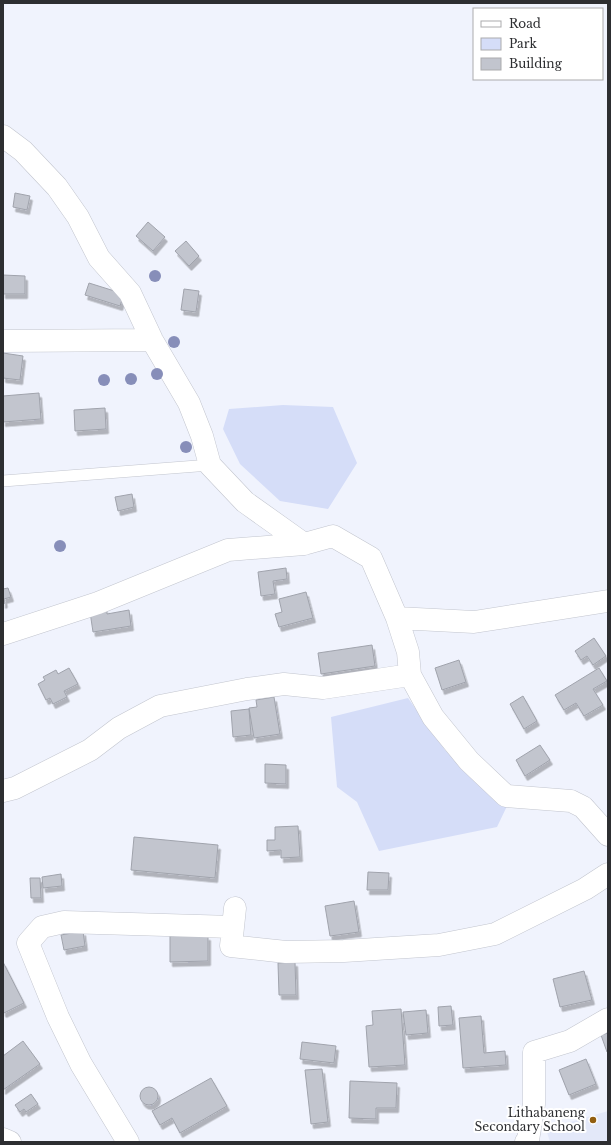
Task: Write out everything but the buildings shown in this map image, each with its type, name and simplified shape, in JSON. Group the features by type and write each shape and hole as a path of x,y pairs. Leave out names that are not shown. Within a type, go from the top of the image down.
{"street":[{"path":"3,136 23,151 57,187 78,217 99,258 130,293 152,340 189,403 202,436 210,465 245,502 304,544"},
{"path":"3,341 152,340"},
{"path":"3,634 98,603 228,550 304,544 333,536 371,558 397,618 408,652 410,675 433,717 469,761 506,796 571,801 583,807 608,835"},
{"path":"397,618 474,622 608,601"},
{"path":"3,791 15,788 90,750 119,728 160,706 247,689 284,684 323,688 410,675"},
{"path":"128,1142 81,1064 58,1017 28,943 42,927 64,922 234,918 231,946 286,952 344,951 439,945 495,934 585,889 608,874"},
{"path":"526,1142 528,1140 534,1104 534,1052 570,1041 608,1019"},
{"path":"3,1139 10,1142"}],"lane":[{"path":"3,481 210,465"}],"shaded area":[{"name":"Lithabaneng Secondary School","path":"608,1111 608,1142 550,1142 546,1129"}],"green space":[{"path":"283,405 333,407 357,463 328,509 280,501 240,464 223,429 229,409"},
{"path":"408,698 445,750 495,799 508,804 497,827 379,851 357,802 337,787 331,717"}],"place":[{"name":"Lithabaneng Secondary School","path":"593,1120"}]}
